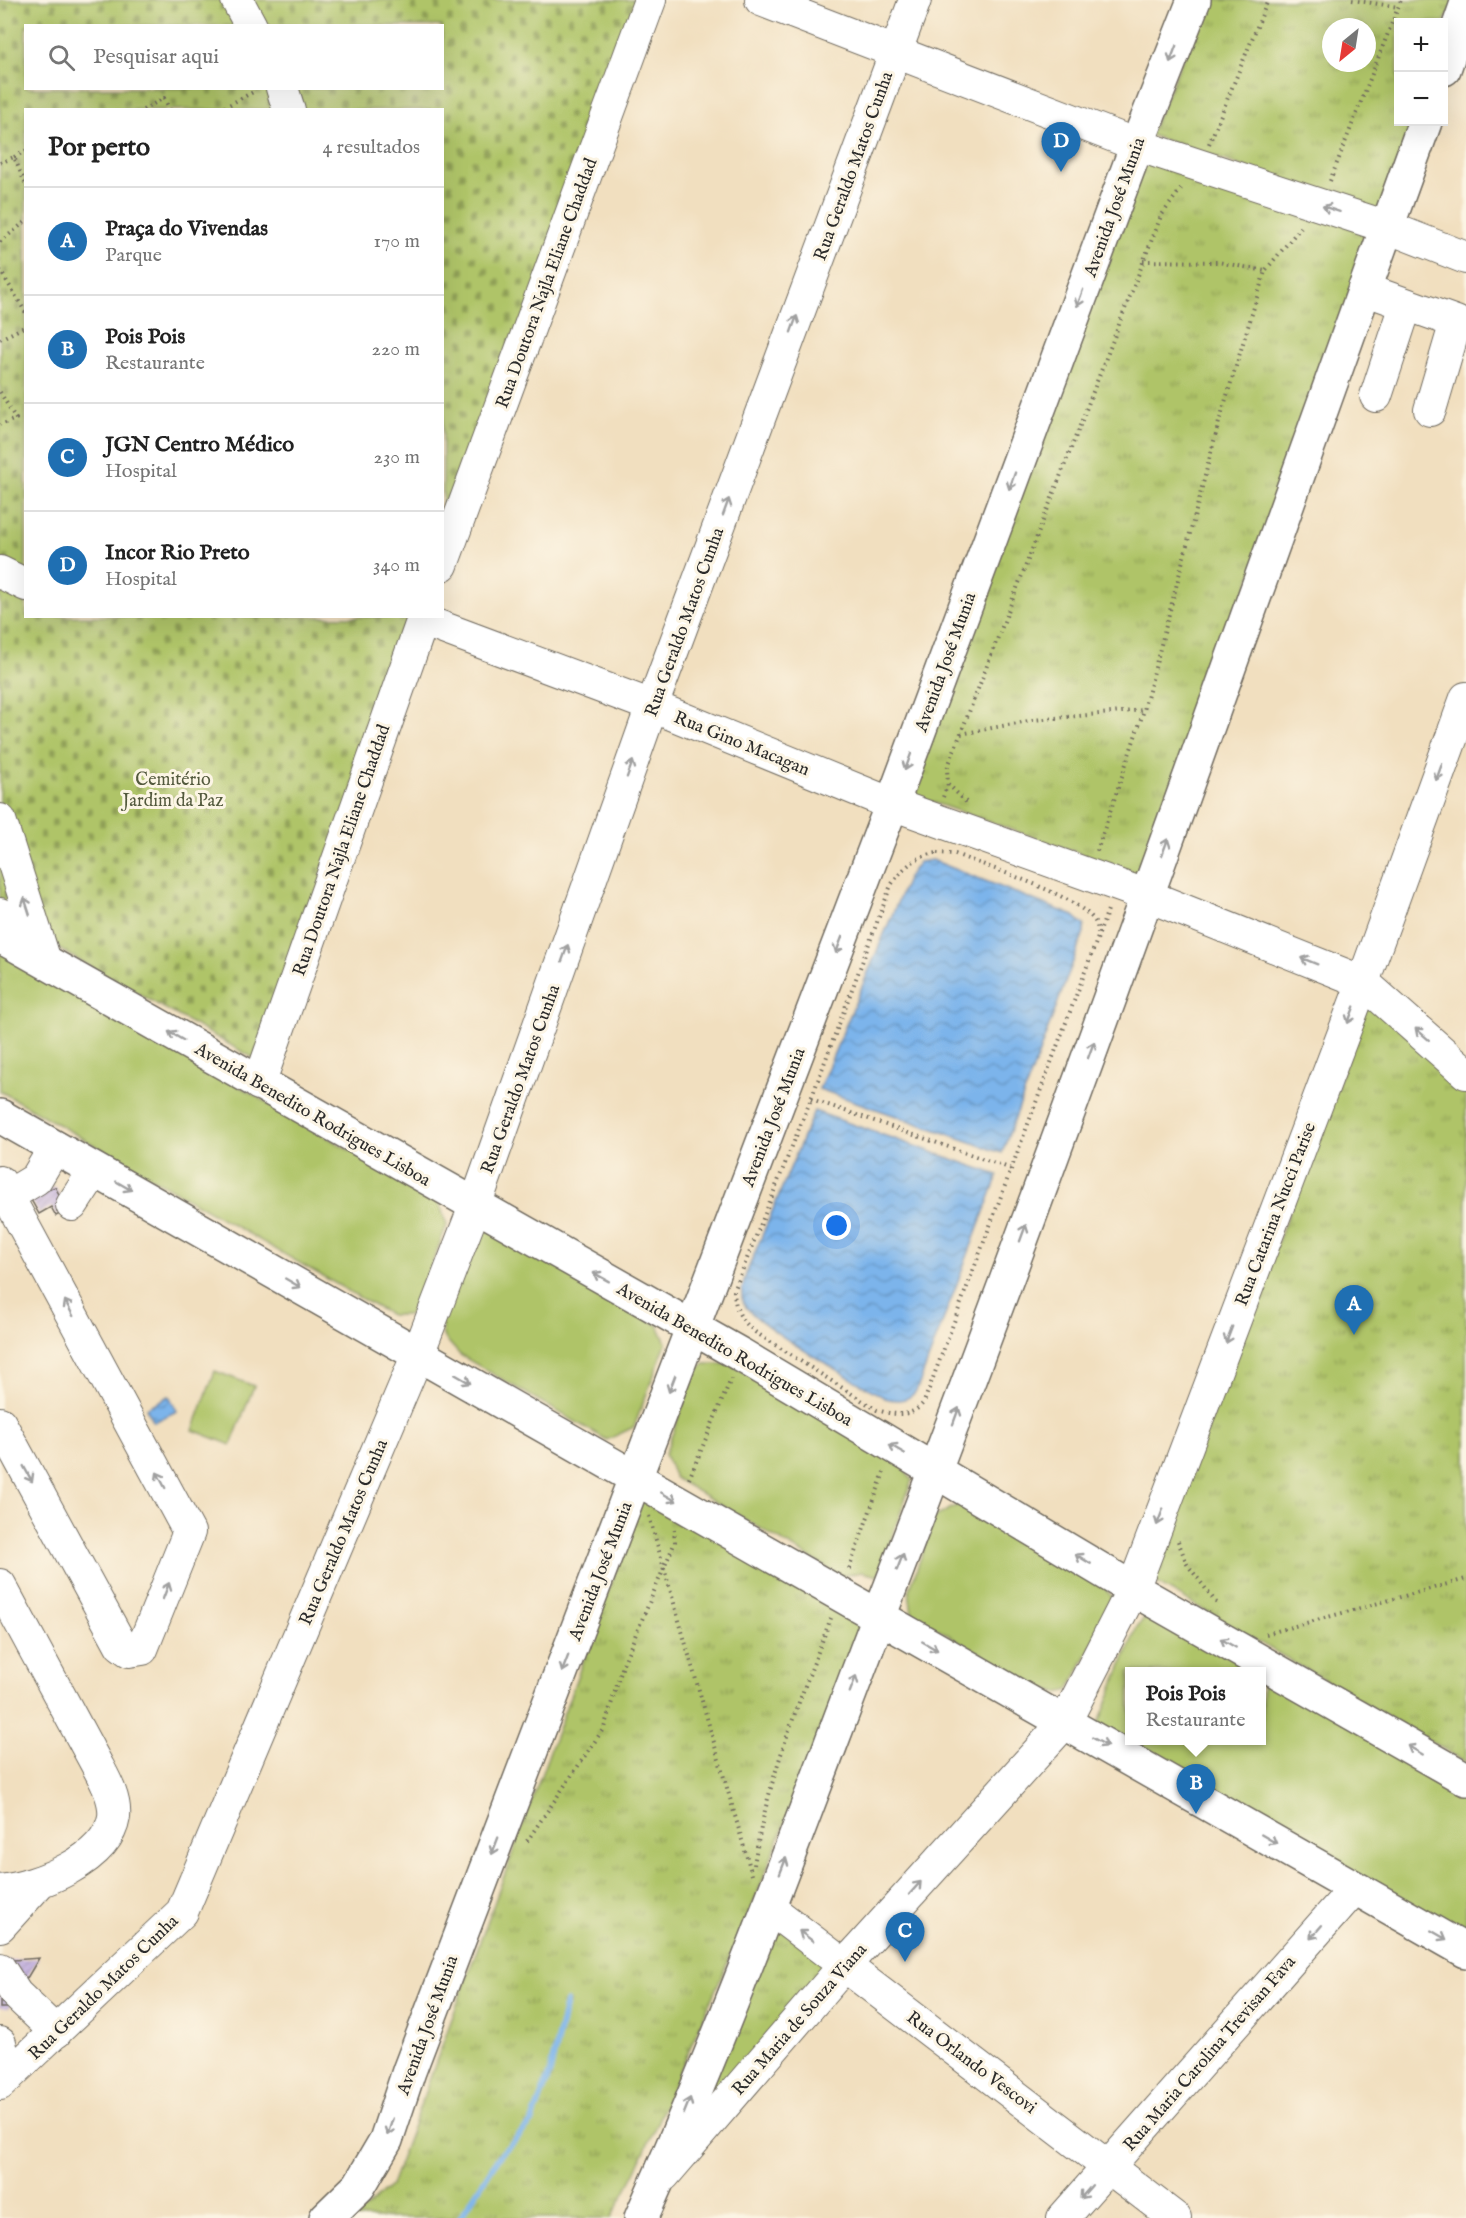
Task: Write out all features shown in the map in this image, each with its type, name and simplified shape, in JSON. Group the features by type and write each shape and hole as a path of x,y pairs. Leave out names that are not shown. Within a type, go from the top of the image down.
{"main road":[{"name":"Avenida José Munia","path":"326,2218 359,2186 386,2140 409,2071 892,804 1137,145 1194,0"},
{"path":"1448,55 1466,6"},
{"path":"641,2218 656,2185 760,1897 879,1617 936,1471 1148,896 1424,126"},
{"name":"Avenida Benedito Rodrigues Lisboa","path":"3,930 45,961 741,1355 1133,1589 1466,1779"},
{"path":"0,1116 636,1478 676,1509 840,1595 1466,1951"}],"street":[{"path":"237,0 250,24"},
{"name":"Rua Doutora Najla Eliane Chaddad","path":"444,560 650,0"},
{"path":"761,0 1137,145 1386,227 1466,258"},
{"name":"Rua Geraldo Matos Cunha","path":"4,2081 182,1912 418,1353 475,1206 652,706 915,0"},
{"path":"268,90 287,108"},
{"path":"1364,289 1456,322 1430,410"},
{"path":"1376,396 1406,305"},
{"name":"Rua Doutora Najla Eliane Chaddad","path":"259,1084 423,618"},
{"name":"Rua Gino Macagan","path":"423,618 652,706 892,804 1148,896 1363,982 1466,1073"},
{"name":"Rua Catarina Nucci Parise","path":"1065,1722 1133,1589 1363,982 1466,698"},
{"path":"0,820 45,961"},
{"path":"0,1423 121,1645 129,1651 142,1649 189,1532 31,1201 36,1179 73,1158"},
{"path":"31,1201 73,1158"},
{"path":"0,1585 97,1765 111,1796 114,1816 107,1837 87,1858 40,1882 0,1891"},
{"name":"Rua Maria de Souza Viana","path":"656,2185 845,1965 1065,1722"},
{"path":"0,1926 40,1882"},
{"name":"Rua Maria Carolina Trevisan Fava","path":"1063,2218 1355,1888"},
{"name":"Rua Orlando Vescovi","path":"760,1897 1175,2218"},
{"path":"11,1996 56,2032"},
{"path":"0,2043 4,2081"}],"path":[{"path":"969,804 948,784 947,769 1161,216 1207,149 1268,0"},
{"path":"1352,0 1399,7"},
{"path":"1327,190 1401,0"},
{"path":"224,108 268,90"},
{"path":"146,108 164,98 169,108"},
{"path":"0,163 24,152"},
{"path":"14,157 24,180"},
{"path":"1094,861 1144,710 1218,422 1265,271 1308,218"},
{"path":"0,242 24,223"},
{"path":"1143,261 1218,262 1265,271"},
{"path":"0,270 24,310"},
{"path":"0,339 24,327"},
{"path":"0,392 16,419 0,425"},
{"path":"960,735 1033,720 1144,710"},
{"path":"955,854 1065,899 1083,910 1098,927 1098,937 924,1402 920,1408 903,1414 877,1410 766,1340 741,1320 735,1308 734,1291 738,1274 811,1099 891,885 910,862 923,855 955,854"},
{"path":"811,1099 1012,1169"},
{"path":"522,1849 604,1728 624,1662 675,1542 676,1509 741,1355 738,1343 741,1320"},
{"path":"753,1876 765,1812 785,1740 840,1595 903,1414"},
{"path":"676,1509 654,1511 649,1515 760,1897"},
{"path":"1178,1537 1187,1564 1220,1607 1204,1599"},
{"path":"1266,1634 1466,1579"},
{"path":"1257,1629 1276,1640"}],"green space":[{"name":"Cemitério Jardim da Paz","path":"0,0 639,0 444,543 444,108 24,108 24,618 417,618 257,1060 0,916"},
{"path":"1208,0 1457,0 1446,18 1394,18 1394,126 1412,126 1381,213 1150,135"},
{"path":"1143,154 1375,231 1143,875 906,793"},
{"path":"0,948 439,1202 447,1225 415,1307 408,1315 391,1315 378,1308 0,1091"},
{"path":"1370,999 1466,1092 1466,1762 1150,1579"},
{"path":"488,1227 658,1325 666,1343 634,1427 607,1440 460,1355 443,1336 440,1317 479,1230"},
{"path":"704,1364 730,1364 898,1462 912,1480 878,1576 862,1572 841,1576 675,1478 665,1454 695,1372"},
{"path":"215,1371 254,1386 231,1445 193,1430"},
{"path":"644,1494 864,1621 754,1902 635,2173 611,2218 356,2218 391,2185"},
{"path":"959,1504 969,1507 1100,1580 1111,1597 1108,1612 1069,1690 1058,1693 1044,1690 912,1614 909,1591 935,1517"},
{"path":"1168,1616 1256,1667 1125,1667 1125,1741 1098,1725 1137,1627 1144,1618"},
{"path":"1266,1673 1466,1789 1466,1937 1133,1745 1266,1745"},
{"path":"776,1926 831,1968 691,2129"}],"water":[{"path":"932,860 1074,916 1084,925 1084,932 1002,1153 819,1089 908,877 919,862"},
{"path":"814,1111 998,1175 918,1387 908,1398 895,1400 885,1398 831,1367 765,1324 750,1312 743,1302 742,1291 746,1274"},
{"path":"169,1396 177,1411 154,1422 146,1408"}],"building":[{"path":"42,1179 48,1190 55,1187 60,1196 73,1207 56,1216 51,1207 39,1214 25,1189"},
{"path":"39,1958 9,2008 0,2008 0,1961"}],"waterway":[{"path":"460,2218 500,2155 532,2122 550,2072 566,2002"}],"place":[{"name":"Incor Rio Preto","path":"1061,172"},
{"name":"Praça do Vivendas","path":"1354,1335"},
{"name":"Pois Pois","path":"1196,1814"},
{"name":"JGN Centro Médico","path":"905,1962"}]}
